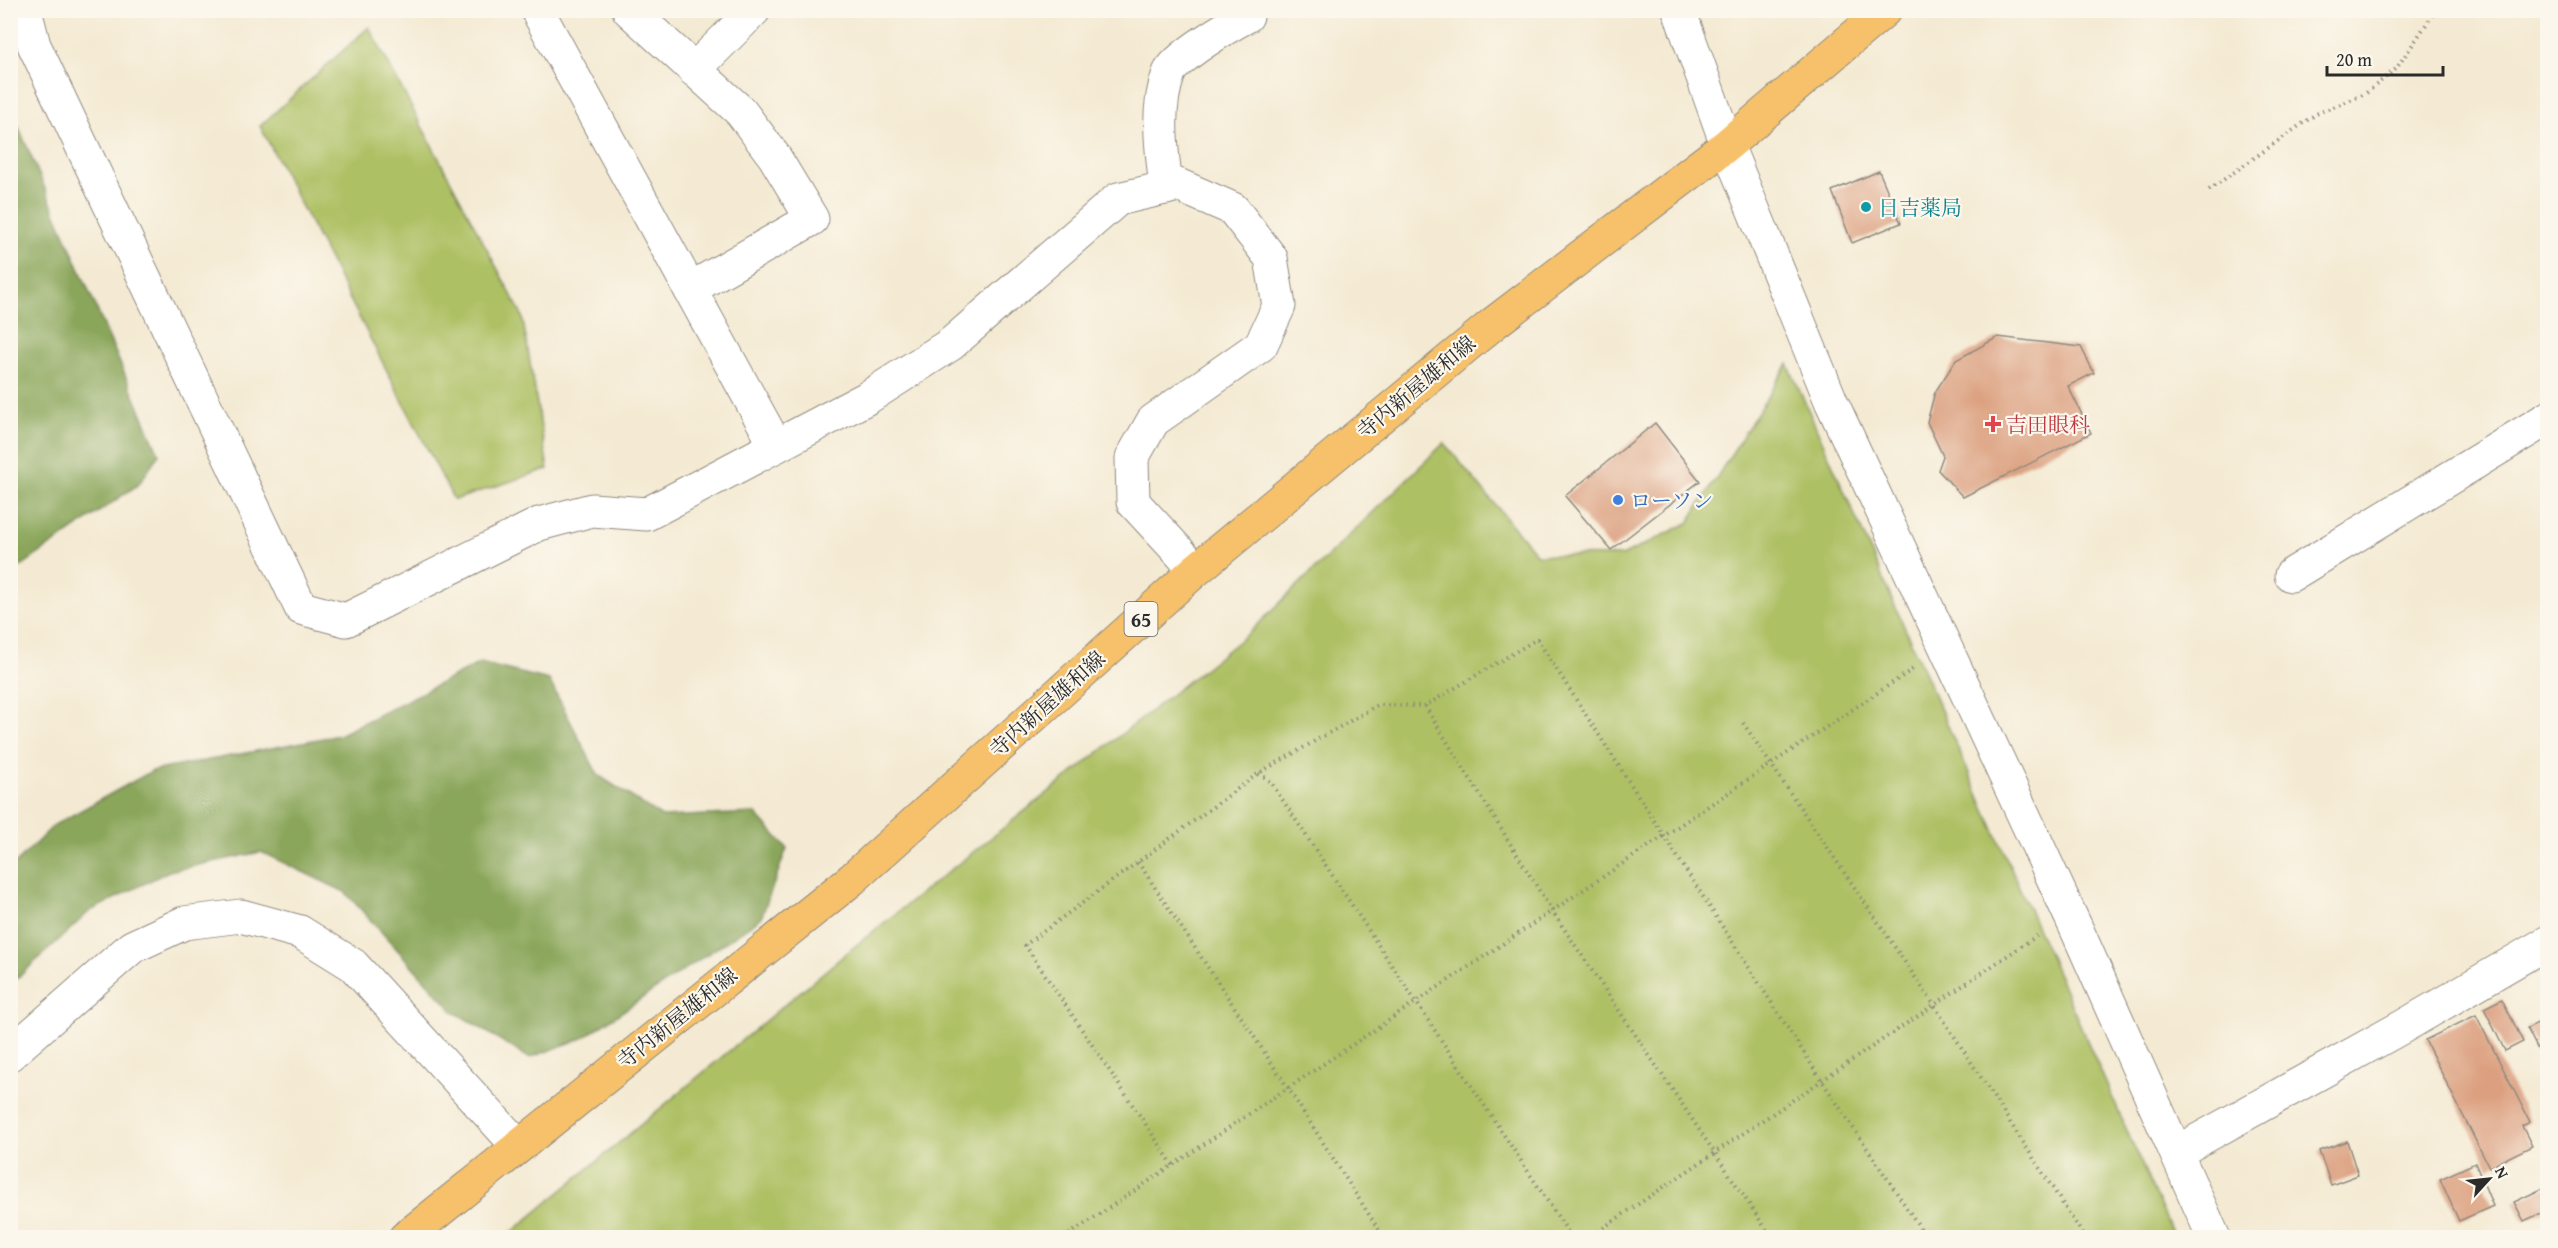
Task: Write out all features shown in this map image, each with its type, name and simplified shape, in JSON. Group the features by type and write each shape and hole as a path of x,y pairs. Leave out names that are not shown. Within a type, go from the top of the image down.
{"main road":[{"name":"寺内新屋雄和線","path":"405,1238 851,880 1196,570 1494,323 1727,145 1885,10"}],"street":[{"path":"26,10 34,45 301,608 346,620 539,524 592,510 647,514 867,398 951,344 1119,199 1178,185 1233,209 1271,258 1280,306 1261,345 1153,421 1132,458 1133,502 1196,570"},
{"path":"537,10 776,446"},
{"path":"629,10 741,112 774,156 812,219 690,290"},
{"path":"694,70 754,10"},
{"path":"1679,10 1727,145 1831,401 2069,914 2214,1238"},
{"path":"1166,188 1159,124 1170,71 1215,32 1247,16"},
{"path":"2291,575 2547,418"},
{"path":"10,1054 132,947 184,923 241,916 300,932 353,965 518,1146"},
{"path":"2177,1152 2404,1026 2547,942"}],"path":[{"path":"2209,190 2316,114 2365,94 2396,69 2436,10"},
{"path":"1173,1165 1025,945 1259,773 1378,705 1425,706 1537,639 1663,837 1927,1238"},
{"path":"1064,1238 1946,646"},
{"path":"1425,706 1552,911 1772,1238"},
{"path":"1743,723 1934,1005 2085,1238"},
{"path":"1259,773 1270,781 1572,1238"},
{"path":"1138,862 1384,1238"},
{"path":"1588,1238 2069,914"}],"green space":[{"path":"369,27 522,315 548,469 454,500 260,126"},
{"path":"10,107 159,454 139,484 11,573"},
{"path":"1788,364 2174,1237 506,1237 861,941 1249,633 1444,443 1537,555 1622,556 1688,523"},
{"path":"480,663 549,680 598,775 662,817 755,813 787,848 761,918 583,1038 529,1058 453,1011 345,892 261,852 169,871 90,911 11,984 11,868 54,825 152,771 339,735"}],"building":[{"name":"日吉薬局","path":"1879,171 1901,223 1852,243 1832,191"},
{"name":"吉田眼科","path":"1998,337 2081,347 2094,373 2068,386 2091,433 1963,497 1938,470 1943,456 1927,422 1935,392 1956,360"},
{"path":"1655,423 1700,481 1611,550 1565,496"},
{"path":"2502,999 2523,1042 2505,1051 2484,1008"},
{"path":"2476,1015 2530,1122 2522,1126 2532,1146 2489,1167 2425,1040"},
{"path":"2548,1018 2548,1070 2527,1028"},
{"path":"2347,1141 2358,1175 2331,1185 2319,1151"},
{"path":"2475,1163 2493,1206 2459,1221 2440,1179"},
{"path":"2548,1186 2548,1210 2524,1221 2514,1202"}],"place":[{"name":"日吉薬局","path":"1866,207"},
{"name":"吉田眼科","path":"1993,424"},
{"name":"ローソン","path":"1618,500"}]}
